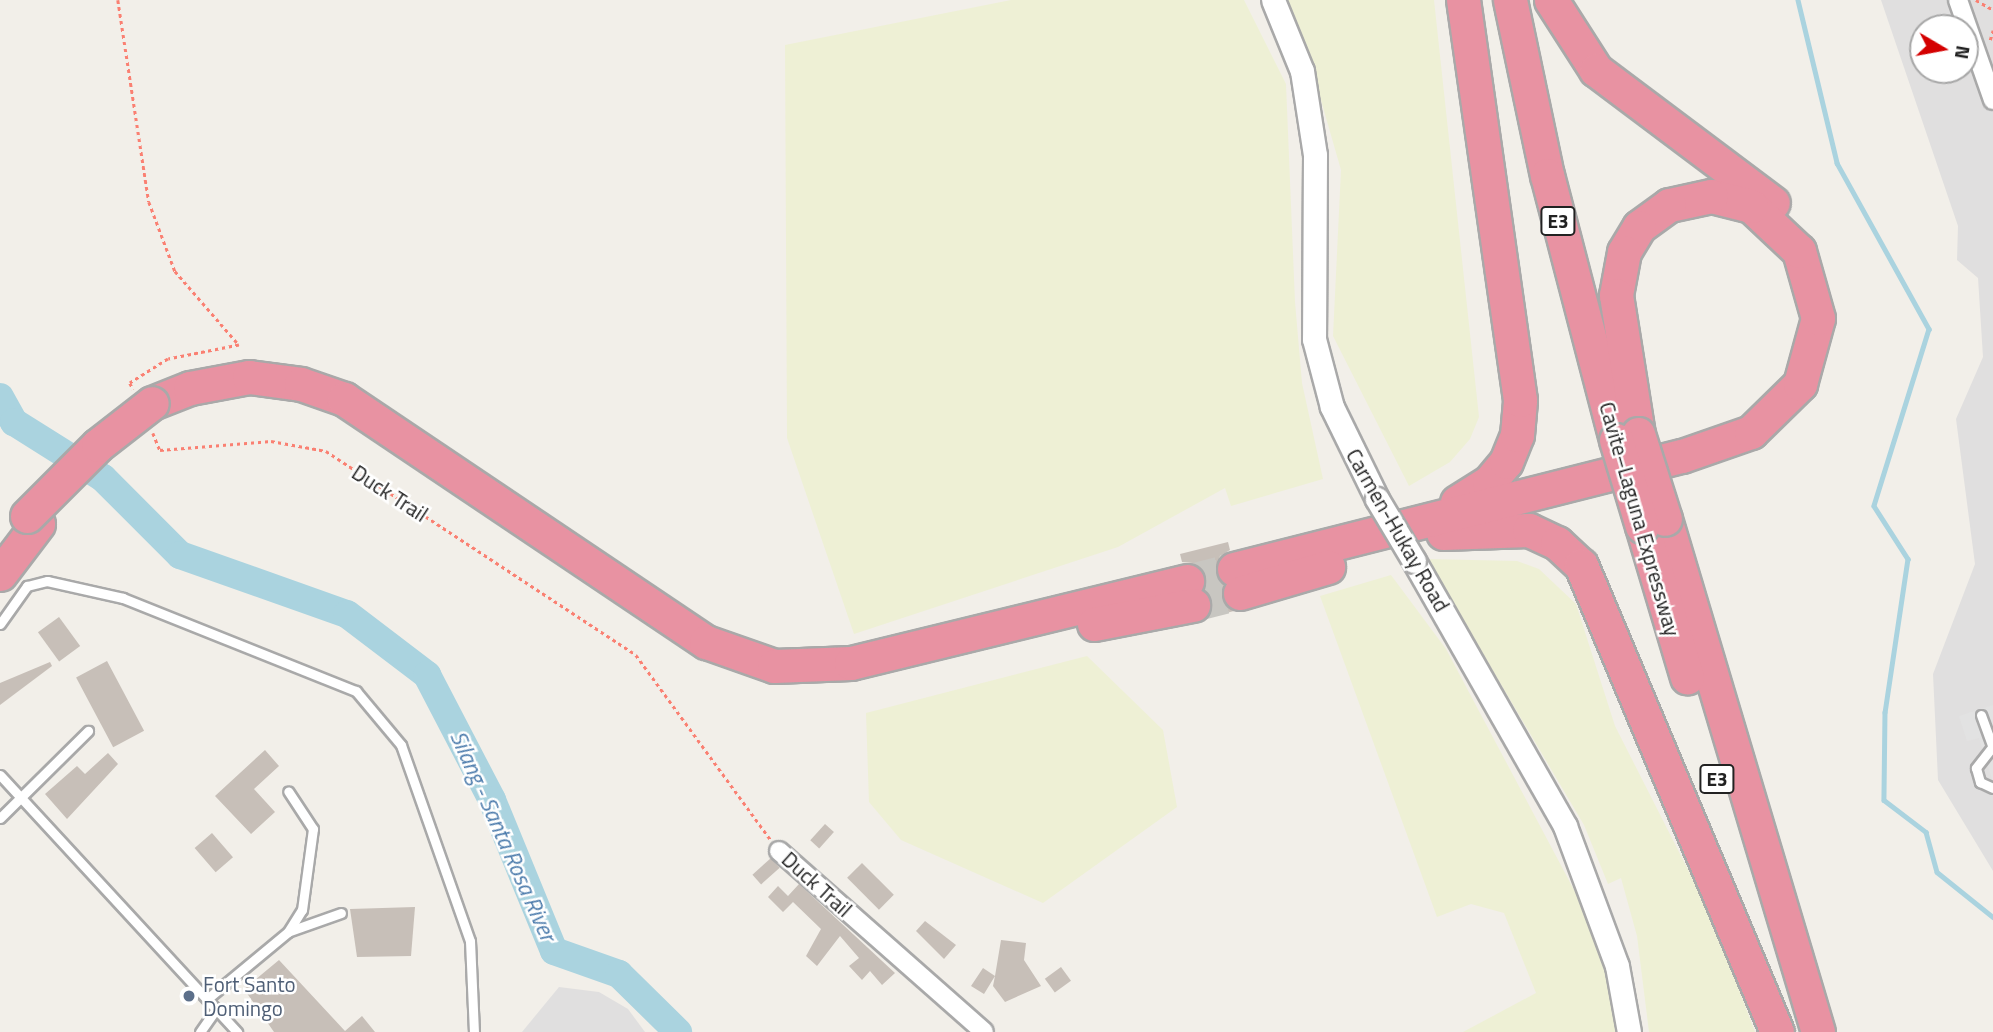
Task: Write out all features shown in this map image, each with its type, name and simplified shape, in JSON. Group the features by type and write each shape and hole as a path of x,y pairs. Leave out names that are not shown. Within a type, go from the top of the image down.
{"highway":[{"path":"1420,539 1489,482 1513,448 1520,421 1463,0"},
{"name":"Cavite–Laguna Expressway","path":"1510,0 1547,175 1653,522 1818,1032"},
{"name":"Cavite–Laguna Expressway","path":"1534,0 1627,437"},
{"path":"1237,581 1420,539 1748,450 1779,432 1805,404 1829,345 1828,283 1800,228 1595,70 1551,0"},
{"path":"1420,539 1706,450 1772,417 1810,363 1818,318 1799,251 1751,206 1711,196 1669,205 1639,227 1624,252 1616,295 1627,437"},
{"path":"0,552 32,520 109,454 149,411 231,393 276,393 320,404 387,442 703,657 763,680 835,681 1190,593"},
{"path":"0,574 32,520"},
{"name":"Cavite–Laguna Expressway","path":"1653,522 1795,1032"},
{"path":"1420,539 1529,530 1557,543 1581,565 1777,1032"}],"street":[{"name":"Carmen-Hukay Road","path":"1273,0 1302,71 1315,155 1314,339 1336,418 1377,499 1420,539 1564,826 1617,966 1629,1032"},
{"path":"1958,0 1991,90"},
{"name":"Duck Trail","path":"779,850 984,1032"}],"lane":[{"path":"0,624 27,586 47,581 123,598 356,691 401,745 470,941 474,1032"},
{"path":"1981,715 1993,746 1976,768 1980,782 1993,788"},
{"path":"0,818 88,731"},
{"path":"0,775 237,1032"},
{"path":"207,999 288,932 302,910 315,848 313,829 288,791"},
{"path":"288,932 341,913"},
{"path":"200,1032 216,1009"}],"path":[{"path":"118,0 149,202 175,271 239,345 168,359 130,383 149,411"},
{"path":"1976,0 1993,10"},
{"name":"Duck Trail","path":"149,411 160,450 271,441 326,451 636,655 779,850"}],"shaded area":[{"path":"1881,0 1993,0 1993,871 1938,780 1933,674 1975,564 1956,419 1983,357 1978,278 1957,260 1958,226 1910,84 1979,84 1979,14 1909,14 1909,82"},
{"path":"1993,705 1993,782 1979,738 1967,741 1959,716"},
{"path":"559,987 599,992 628,1009 645,1032 522,1032"}],"green space":[{"path":"1011,0 1244,0 1286,84 1295,302 1302,383 1323,479 1231,506 1225,488 1118,547 854,634 787,438 785,45"},
{"path":"1282,0 1434,0 1479,417 1470,439 1450,462 1409,486 1333,336 1341,170 1310,62"},
{"path":"1427,559 1517,561 1539,569 1576,604 1615,726 1710,913 1755,1032 1649,1032 1637,936 1621,878 1608,884 1584,825"},
{"path":"1391,575 1446,649 1607,952 1621,1032 1463,1032 1536,993 1504,913 1471,904 1437,917 1320,596"},
{"path":"1087,656 1163,730 1177,807 1043,903 901,840 869,802 866,713"}],"building":[{"path":"1228,542 1230,550 1220,556 1215,573 1223,584 1222,599 1234,611 1207,618 1212,602 1204,590 1205,576 1193,563 1182,562 1180,554"},
{"path":"59,617 80,646 59,661 38,632"},
{"path":"107,661 144,731 113,747 76,677"},
{"path":"50,662 52,666 0,705 0,683"},
{"path":"265,750 279,766 254,789 275,812 251,834 215,796"},
{"path":"108,753 118,764 67,819 45,794 77,766 85,774"},
{"path":"825,824 834,832 819,848 810,840"},
{"path":"212,833 233,857 216,872 195,848"},
{"path":"771,858 780,868 761,884 752,875"},
{"path":"862,863 894,895 879,910 847,878"},
{"path":"799,884 895,973 882,985 870,971 862,980 849,966 859,958 840,936 817,966 806,956 821,929 793,902 783,912 768,897 778,886 788,896"},
{"path":"415,907 411,956 357,957 350,909"},
{"path":"925,921 956,945 944,959 916,931"},
{"path":"1001,940 1026,943 1024,960 1041,986 1005,1002 993,986"},
{"path":"279,960 345,1031 362,1016 375,1032 274,1032 244,989"},
{"path":"1061,967 1071,981 1055,993 1045,979"},
{"path":"983,968 995,976 984,994 971,986"}],"waterway":[{"path":"1798,0 1837,163 1929,329 1874,506 1908,559 1885,712 1884,800 1926,832 1937,872 1993,917"},
{"name":"Silang - Santa Rosa River","path":"0,397 14,422 103,478 180,555 347,614 427,675 492,800 554,951 619,974 678,1032"}],"tunnel":[{"path":"1187,581 1234,569"},
{"path":"1193,605 1240,593"}],"place":[{"name":"Fort Santo Domingo","path":"189,996"}]}
